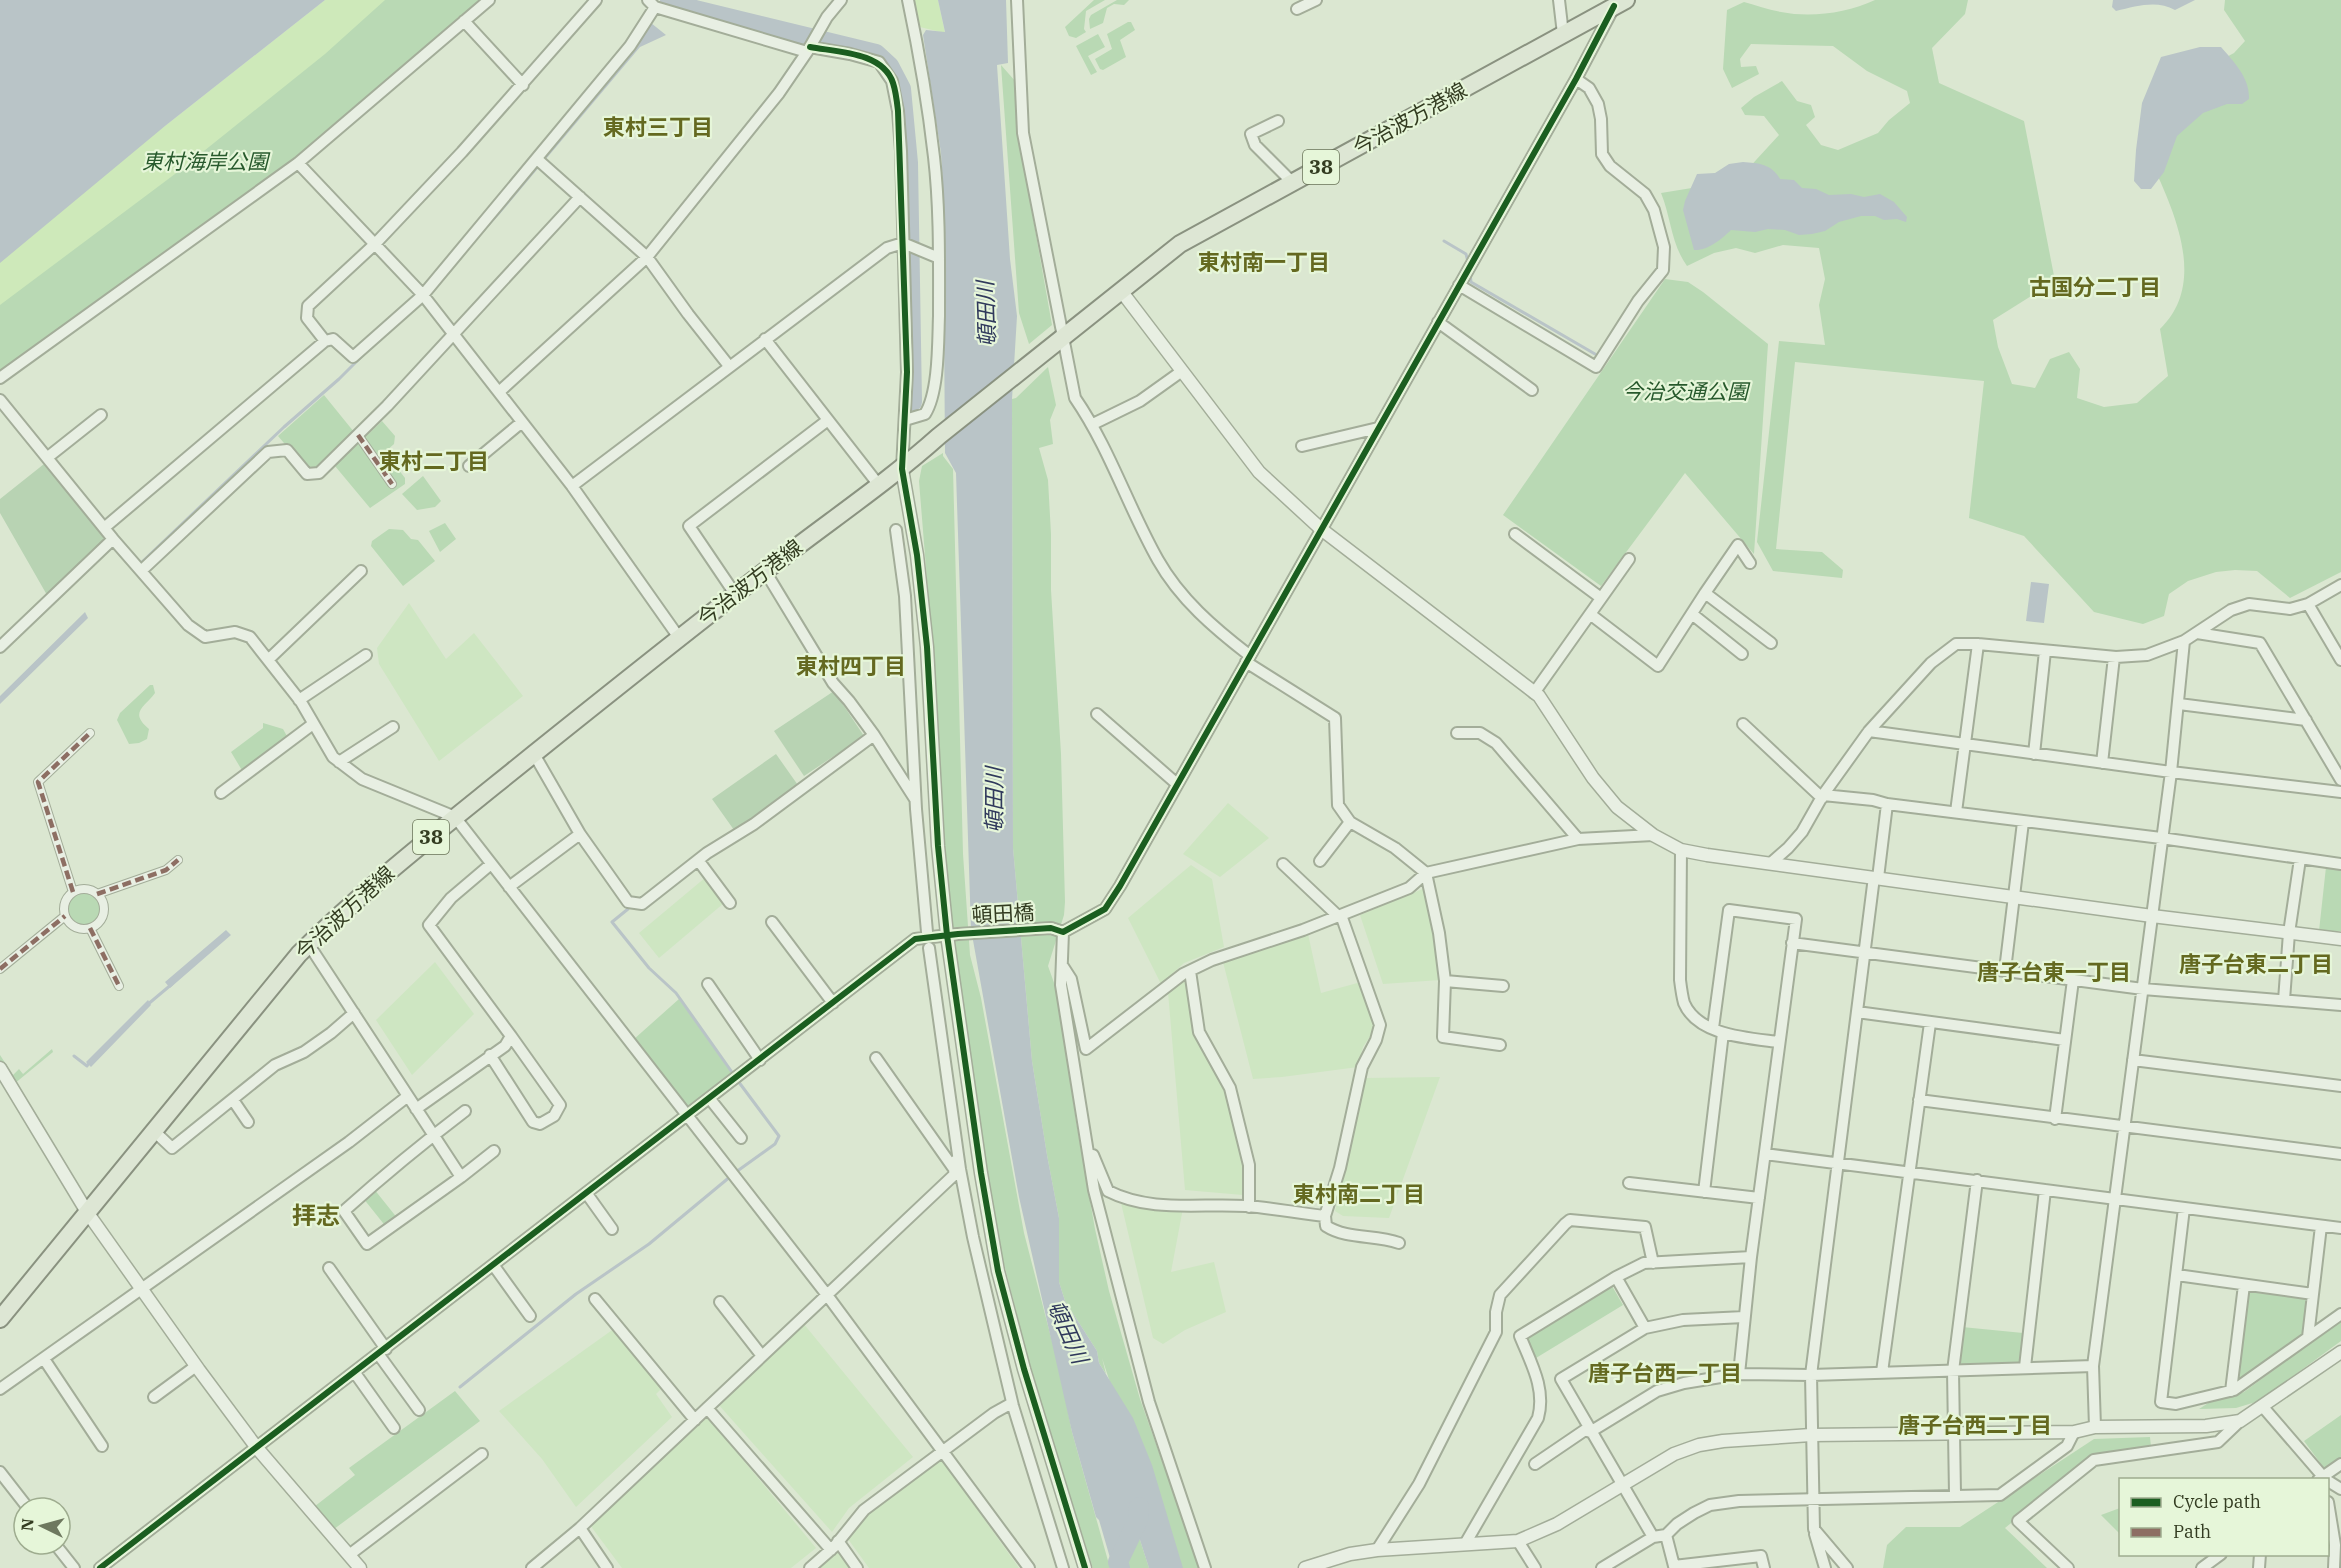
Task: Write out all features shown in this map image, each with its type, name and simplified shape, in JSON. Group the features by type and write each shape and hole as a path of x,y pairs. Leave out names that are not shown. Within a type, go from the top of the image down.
{"main road":[{"name":"今治波方港線","path":"0,1319 308,945 373,884 455,817 735,594 878,484 902,469 939,436 1180,244 1620,3"}],"street":[{"path":"0,378 298,163 489,0"},
{"path":"325,341 307,318 308,306 375,244 523,85 596,0"},
{"path":"499,392 647,257 779,93 809,49 827,17 841,0"},
{"path":"904,420 925,414 930,406 938,356 939,258 934,159 922,64 908,0"},
{"path":"1017,0 1023,133 1075,398 1093,424 1159,561 1182,594 1212,626 1248,658 1335,718 1338,805 1350,822 1395,848 1426,873 1439,933 1445,981 1443,1037 1500,1045"},
{"path":"1297,9 1316,0"},
{"path":"1559,0 1563,34"},
{"path":"1205,1568 1149,1402 1094,1190 1061,985 1063,932 1105,909 1120,886 1620,3"},
{"path":"104,528 325,341 333,339 353,357 423,295 630,46 651,4 809,49 850,54 879,62 892,81 898,111 907,372 902,469 916,555 927,647 938,846 952,934 981,1173 998,1270 1027,1380 1085,1568"},
{"path":"464,21 523,85"},
{"path":"1459,285 1596,367 1638,301 1663,270 1664,247 1654,210 1645,194 1610,166 1602,154 1598,104 1589,88 1576,80"},
{"path":"1278,121 1251,134 1255,145 1293,183"},
{"path":"537,159 647,257 729,366"},
{"path":"298,163 423,295 573,486 680,639"},
{"path":"141,571 268,452 287,450 307,474 319,473 454,334 580,197"},
{"path":"573,486 887,248 903,243 939,258"},
{"path":"1122,292 1259,472 1321,529 1539,696 1593,778 1617,807 1653,835 1682,850 1707,855 1772,862 2152,916 2341,939"},
{"path":"1438,322 1532,390"},
{"path":"765,339 878,484"},
{"path":"1093,424 1140,401 1182,371"},
{"path":"0,400 113,539 188,625 205,637 235,632 250,637 299,700 333,757 362,779 455,817 827,1295 1029,1568"},
{"path":"48,457 101,415"},
{"path":"735,594 689,526 828,420"},
{"path":"469,466 522,422"},
{"path":"1302,447 1378,428"},
{"path":"358,435 392,484"},
{"path":"896,530 905,596 915,800 927,932"},
{"path":"1515,534 1601,598"},
{"path":"0,647 113,539"},
{"path":"1590,614 1658,666 1738,545 1750,563"},
{"path":"1534,693 1629,559"},
{"path":"268,660 362,571"},
{"path":"765,571 833,683 874,735 915,800"},
{"path":"1772,862 1802,832 1823,797 1869,731 1943,652 1956,644 1978,644 2114,657 2146,655 2184,641 2231,609 2249,604 2290,609 2308,604 2341,585"},
{"path":"1705,593 1771,643"},
{"path":"2308,604 2341,660"},
{"path":"1692,614 1742,654"},
{"path":"2197,633 2260,644 2341,780"},
{"path":"2095,1428 2092,1366 2171,772 2184,641"},
{"path":"1956,812 1978,644"},
{"path":"2034,754 2045,651"},
{"path":"299,700 366,655"},
{"path":"2102,763 2114,657"},
{"path":"2179,704 2306,720"},
{"path":"1096,714 1177,784"},
{"path":"221,793 313,724"},
{"path":"1743,724 1823,797 1873,800 1887,804 2161,838 2341,864"},
{"path":"339,762 393,727"},
{"path":"1869,731 2171,772 2341,792"},
{"path":"73,892 38,782 90,733"},
{"path":"1457,733 1480,733 1496,743 1578,839"},
{"path":"534,754 580,834 628,902 642,904 698,860 754,824 874,735"},
{"path":"1825,1568 1814,1529 1811,1374 1857,1012 1887,804"},
{"path":"1320,861 1350,822"},
{"path":"2005,970 2023,822"},
{"path":"510,887 580,834"},
{"path":"1062,965 1071,979 1086,1049 1190,971 1212,960 1409,888 1426,873 1578,839 1653,835"},
{"path":"1682,850 1680,980 1684,1002 1691,1014 1729,1036 1779,1042"},
{"path":"2284,1000 2289,933 2300,859"},
{"path":"97,894 166,870 178,860"},
{"path":"698,860 730,903"},
{"path":"490,1055 533,1122 540,1124 554,1116 560,1105 429,926 451,898 491,864"},
{"path":"1283,864 1340,915 1380,1025 1376,1040 1362,1067 1340,1168 1325,1216 1326,1226 1338,1233 1383,1237 1400,1243"},
{"path":"85,889 97,894 102,901 104,911 100,922 82,930 73,927 65,916 64,904 73,892 85,889"},
{"path":"1704,1192 1729,910 1796,919 1751,1257 1739,1374"},
{"path":"0,969 65,916"},
{"path":"772,922 833,1003"},
{"path":"90,928 119,986"},
{"name":"頓田橋","path":"99,1568 494,1266 915,939 952,934 1051,928 1063,932"},
{"path":"1792,943 2143,989 2341,1005"},
{"path":"308,945 461,1176"},
{"path":"929,948 956,1139 974,1237 1012,1403 1063,1568"},
{"path":"1190,971 1199,1032 1230,1088 1249,1165 1249,1207"},
{"path":"2055,1119 2073,980"},
{"path":"1445,981 1503,986"},
{"path":"708,984 760,1060"},
{"path":"1857,1012 2065,1040"},
{"path":"154,1131 172,1148 275,1065 304,1052 331,1034 354,1013"},
{"path":"1882,1372 1930,1023"},
{"path":"417,1109 505,1046 511,1036"},
{"path":"876,1058 954,1169"},
{"path":"2133,1060 2341,1086"},
{"path":"0,1068 87,1212 196,1366 257,1448 360,1568"},
{"path":"0,1389 349,1142 408,1096"},
{"path":"710,1099 741,1138"},
{"path":"233,1100 248,1122"},
{"path":"1919,1100 2341,1154"},
{"path":"465,1111 344,1211 368,1244 494,1151"},
{"path":"1085,1137 1108,1191 1124,1199 1148,1204 1249,1207 1325,1216"},
{"path":"532,1568 580,1528 954,1175 956,1139"},
{"path":"1766,1154 2341,1228"},
{"path":"1955,1494 1953,1371 1977,1180"},
{"path":"1629,1183 1759,1198"},
{"path":"2025,1367 2045,1190"},
{"path":"587,1194 612,1229"},
{"path":"2184,1208 2161,1402 2176,1404 2230,1391 2341,1314"},
{"path":"1377,1550 1419,1484 1496,1332 1496,1312 1500,1295 1565,1224 1570,1220 1646,1227 1653,1263"},
{"path":"2308,1337 2321,1226"},
{"path":"1465,1545 1538,1418 1541,1408 1542,1395 1520,1336 1616,1277 1644,1263 1751,1257"},
{"path":"494,1266 531,1317"},
{"path":"329,1269 420,1410"},
{"path":"2177,1275 2313,1294"},
{"path":"1616,1277 1645,1328"},
{"path":"2230,1391 2244,1285"},
{"path":"595,1299 695,1420"},
{"path":"720,1302 762,1356"},
{"path":"1653,1537 1561,1379 1645,1328 1683,1320 1744,1317"},
{"path":"2068,1568 2018,1521 2094,1460 2218,1442 2240,1421 2341,1352"},
{"path":"44,1359 102,1446"},
{"path":"154,1397 196,1366"},
{"path":"1535,1464 1657,1391 1684,1383 1739,1374 1953,1371 2092,1366"},
{"path":"355,1373 394,1428"},
{"path":"810,1568 835,1545 864,1510 994,1413 1012,1403"},
{"path":"2263,1407 2322,1478"},
{"path":"707,1408 857,1568"},
{"path":"1305,1568 1350,1554 1377,1550 1518,1541 1557,1524 1674,1454 1699,1445 1723,1441 1954,1432 2074,1432 2095,1428 2206,1426 2240,1421"},
{"path":"1602,1568 1653,1537 1666,1534 1677,1524 1710,1505 1739,1501 1955,1494 2000,1495 2067,1446 2074,1432"},
{"path":"349,1555 482,1454"},
{"path":"2324,1478 2341,1464"},
{"path":"0,1472 19,1496"},
{"path":"2329,1508 2335,1545 2334,1568"},
{"path":"580,1528 607,1568"},
{"path":"1814,1529 1847,1568"},
{"path":"1666,1534 1674,1566 1700,1566 1761,1556 1764,1568"},
{"path":"1518,1541 1535,1568"},
{"path":"64,1556 74,1568"},
{"path":"2202,1568 2218,1556"}],"shaded area":[{"path":"44,464 107,538 47,595 0,513 0,499"},
{"path":"409,603 446,659 474,633 523,696 439,761 379,664 377,648"},
{"path":"834,691 864,736 804,776 774,731"},
{"path":"776,754 800,788 757,818 746,821 734,830 712,799"},
{"path":"1228,803 1269,838 1220,877 1183,854"},
{"path":"1191,865 1212,879 1224,947 1184,963 1161,984 1128,918"},
{"path":"706,877 724,903 659,958 639,933"},
{"path":"1425,888 1437,949 1440,980 1383,984 1360,915"},
{"path":"1308,934 1321,993 1361,982 1375,1029 1363,1047 1358,1067 1253,1079 1223,962"},
{"path":"435,962 474,1014 412,1075 376,1020"},
{"path":"1187,977 1197,1035 1226,1090 1245,1166 1243,1195 1185,1190 1168,992"},
{"path":"1440,1077 1389,1218 1343,1216 1335,1211 1366,1078"},
{"path":"1121,1203 1144,1209 1183,1208 1171,1272 1214,1262 1226,1312 1185,1330 1163,1344 1153,1338"},
{"path":"803,1323 913,1457 849,1508 832,1532 718,1404"},
{"path":"615,1328 661,1389 656,1394 672,1417 576,1507 542,1459 499,1411"},
{"path":"706,1415 816,1548 791,1568 622,1568 590,1525"},
{"path":"940,1457 1019,1568 869,1568 848,1539 870,1512"},
{"path":"836,1545 851,1568 815,1568"}],"green space":[{"name":"東村海岸公園","path":"339,0 481,0 297,158 0,373 0,250"},
{"path":"1094,0 1105,0 1086,11 1084,29 1086,32 1076,38 1069,36 1065,27"},
{"path":"1117,0 1129,0 1124,5 1114,4 1107,8 1103,23 1090,29 1091,15"},
{"path":"1875,0 1968,0 1965,14 1932,48 1939,83 2024,121 2055,281 1993,320 1998,347 2012,384 2035,388 2050,359 2069,352 2080,369 2077,398 2104,407 2137,403 2168,376 2160,329 2174,311 2182,290 2184,269 2177,224 2151,161 2186,79 2234,53 2245,41 2224,10 2225,0 2341,0 2341,572 2290,598 2257,571 2216,572 2188,581 2169,594 2164,616 2143,624 2094,612 2024,536 1969,518 1984,381 1795,362 1776,549 1822,552 1843,570 1842,578 1773,571 1757,542 1779,341 1825,345 1819,305 1825,279 1819,248 1783,245 1755,253 1736,248 1714,253 1687,266 1674,240 1661,193 1698,187 1745,172 1779,135 1764,116 1745,115 1741,108 1754,97 1782,81 1797,101 1811,105 1815,117 1806,125 1821,145 1838,150 1878,133 1889,120 1910,103 1907,91 1867,71 1833,46 1751,44 1740,59 1741,67 1756,66 1759,74 1732,88 1723,69 1727,10 1744,2 1793,14 1817,14 1841,11"},
{"path":"1131,22 1135,30 1120,40 1126,57 1103,70 1100,69 1095,59 1112,49 1107,34"},
{"path":"1098,34 1105,47 1088,56 1097,72 1091,75 1076,46"},
{"path":"1001,65 1016,82 1022,156 1052,325 1029,344 1019,313"},
{"name":"今治交通公園","path":"1665,279 1688,282 1768,344 1754,554 1685,473 1601,586 1503,515"},
{"path":"1048,367 1056,405 1050,420 1053,444 1039,448 1048,480 1051,590 1061,754 1065,902 1064,915 1048,966 1058,994 1076,1121 1095,1229 1109,1291 1140,1399 1200,1568 1171,1568 1102,1358 1106,1374 1099,1363 1097,1351 1065,1301 1059,1282 1059,1218 1032,1061 1013,848 1012,399 1016,398"},
{"path":"324,395 354,432 316,470 307,470 278,436"},
{"path":"382,421 395,436 394,444 385,452 405,478 405,484 370,508 335,466"},
{"path":"943,453 953,469 963,854 970,955 981,998 1024,1233 1060,1372 1072,1432 1110,1568 1093,1568 1040,1405 1000,1248 972,1079 947,893 919,481 922,466"},
{"path":"423,476 441,501 435,507 417,510 402,494"},
{"path":"445,523 456,539 440,552 429,531"},
{"path":"389,529 403,530 411,539 418,540 435,561 403,586 371,546 372,541"},
{"path":"150,685 153,685 155,693 139,714 149,729 147,739 129,744 117,720 120,713"},
{"path":"263,723 283,729 288,738 243,772 231,752 263,728"},
{"path":"2326,867 2341,869 2341,931 2319,931"},
{"path":"84,889 98,895 104,909 98,923 84,929 70,923 64,909 70,895"},
{"path":"679,999 734,1076 689,1112 633,1040"},
{"path":"52,1049 53,1052 14,1084 0,1061 0,1055 13,1075 19,1069 23,1074"},
{"path":"374,1189 398,1219 387,1228 363,1198"},
{"path":"1612,1286 1623,1305 1536,1358 1526,1338"},
{"path":"2248,1292 2303,1297 2308,1303 2303,1338 2236,1383"},
{"path":"2341,1320 2341,1341 2259,1401 2236,1408 2199,1409 2213,1400 2244,1392"},
{"path":"1962,1327 2023,1333 2019,1365 1957,1368"},
{"path":"455,1391 480,1421 330,1532 310,1510 355,1475 349,1468"},
{"path":"2341,1415 2341,1459 2329,1468 2324,1468 2304,1441"},
{"path":"2150,1437 2151,1447 2091,1458 2005,1528 2047,1568 1883,1568 1887,1545 1906,1527 1960,1527 2094,1439"},
{"path":"2119,1508 2119,1533 2101,1515"},
{"path":"1130,1533 1140,1540 1149,1568 1128,1568"}],"sand":[{"path":"325,0 385,0 325,54 179,171 0,305 0,248 165,126"},
{"path":"913,0 938,0 945,33 920,27"}],"water":[{"path":"0,0 325,0 165,126 0,263"},
{"path":"938,0 1006,0 1008,63 997,65 1010,259 1017,316 1012,399 1013,848 1032,1061 1059,1218 1059,1282 1065,1301 1097,1351 1099,1363 1133,1418 1152,1465 1183,1568 1149,1568 1140,1540 1132,1531 1128,1568 1113,1568 1099,1520 1096,1517 1072,1432 1019,1197 971,929 956,473 945,453 943,186 941,153 923,35 926,30 945,32"},
{"path":"2113,0 2195,0 2175,10 2154,5 2116,11 2112,7"},
{"path":"651,23 666,35 640,47 499,215 451,268"},
{"path":"2200,47 2221,47 2244,77 2249,99 2242,104 2227,104 2203,113 2177,136 2164,172 2151,189 2141,189 2134,181 2142,103 2161,57"},
{"path":"1743,162 1764,165 1773,170 1780,179 1794,180 1802,188 1816,189 1829,195 1851,194 1864,197 1880,194 1894,202 1907,217 1906,222 1897,219 1884,220 1875,216 1861,216 1839,222 1825,231 1799,235 1785,230 1768,229 1755,232 1731,230 1719,241 1694,250 1683,210 1697,174 1715,173 1729,164"},
{"path":"2031,582 2049,584 2044,623 2026,621"},
{"path":"85,612 88,618 0,704 0,696"},
{"path":"226,930 231,935 170,988 165,982"},
{"path":"148,1000 151,1005 91,1067 86,1062"}],"waterway":[{"path":"670,0 695,10 876,54 889,66 901,89 908,163 912,402"},
{"path":"1444,241 1466,254 1468,262"},
{"path":"1470,274 1471,282 1595,354"},
{"path":"142,562 366,352"},
{"path":"626,905 628,909 612,922 649,968 676,993 734,1075"},
{"path":"147,1005 172,984"},
{"path":"74,1056 87,1066 89,1063"},
{"path":"736,1172 775,1144 779,1136 738,1081"},
{"path":"460,1387 576,1294 649,1244 731,1176"},
{"name":"頓田川","path":"1120,1568 1118,1562 1138,1520 1139,1507"}],"marked path":[{"path":"358,435 392,484"},
{"path":"73,892 38,782 90,733"},
{"path":"97,894 166,870 178,860"},
{"path":"0,969 65,916"},
{"path":"90,928 119,986"}],"cycle path":[{"path":"100,1568 915,939 1051,928 1063,932 1105,909 1576,79 1614,6"},
{"path":"810,47 845,52 869,59 888,73 896,93 907,372 902,469 917,555 927,647 938,846 947,935 981,1173 998,1271 1024,1369 1085,1568"}],"district":[{"name":"東村三丁目","path":"658,127"},
{"name":"東村南一丁目","path":"1264,262"},
{"name":"古国分二丁目","path":"2095,287"},
{"name":"東村二丁目","path":"434,461"},
{"name":"東村四丁目","path":"851,666"},
{"name":"唐子台東二丁目","path":"2256,964"},
{"name":"唐子台東一丁目","path":"2054,972"},
{"name":"東村南二丁目","path":"1359,1194"},
{"name":"拝志","path":"316,1216"},
{"name":"唐子台西一丁目","path":"1665,1373"},
{"name":"唐子台西二丁目","path":"1975,1425"}]}
